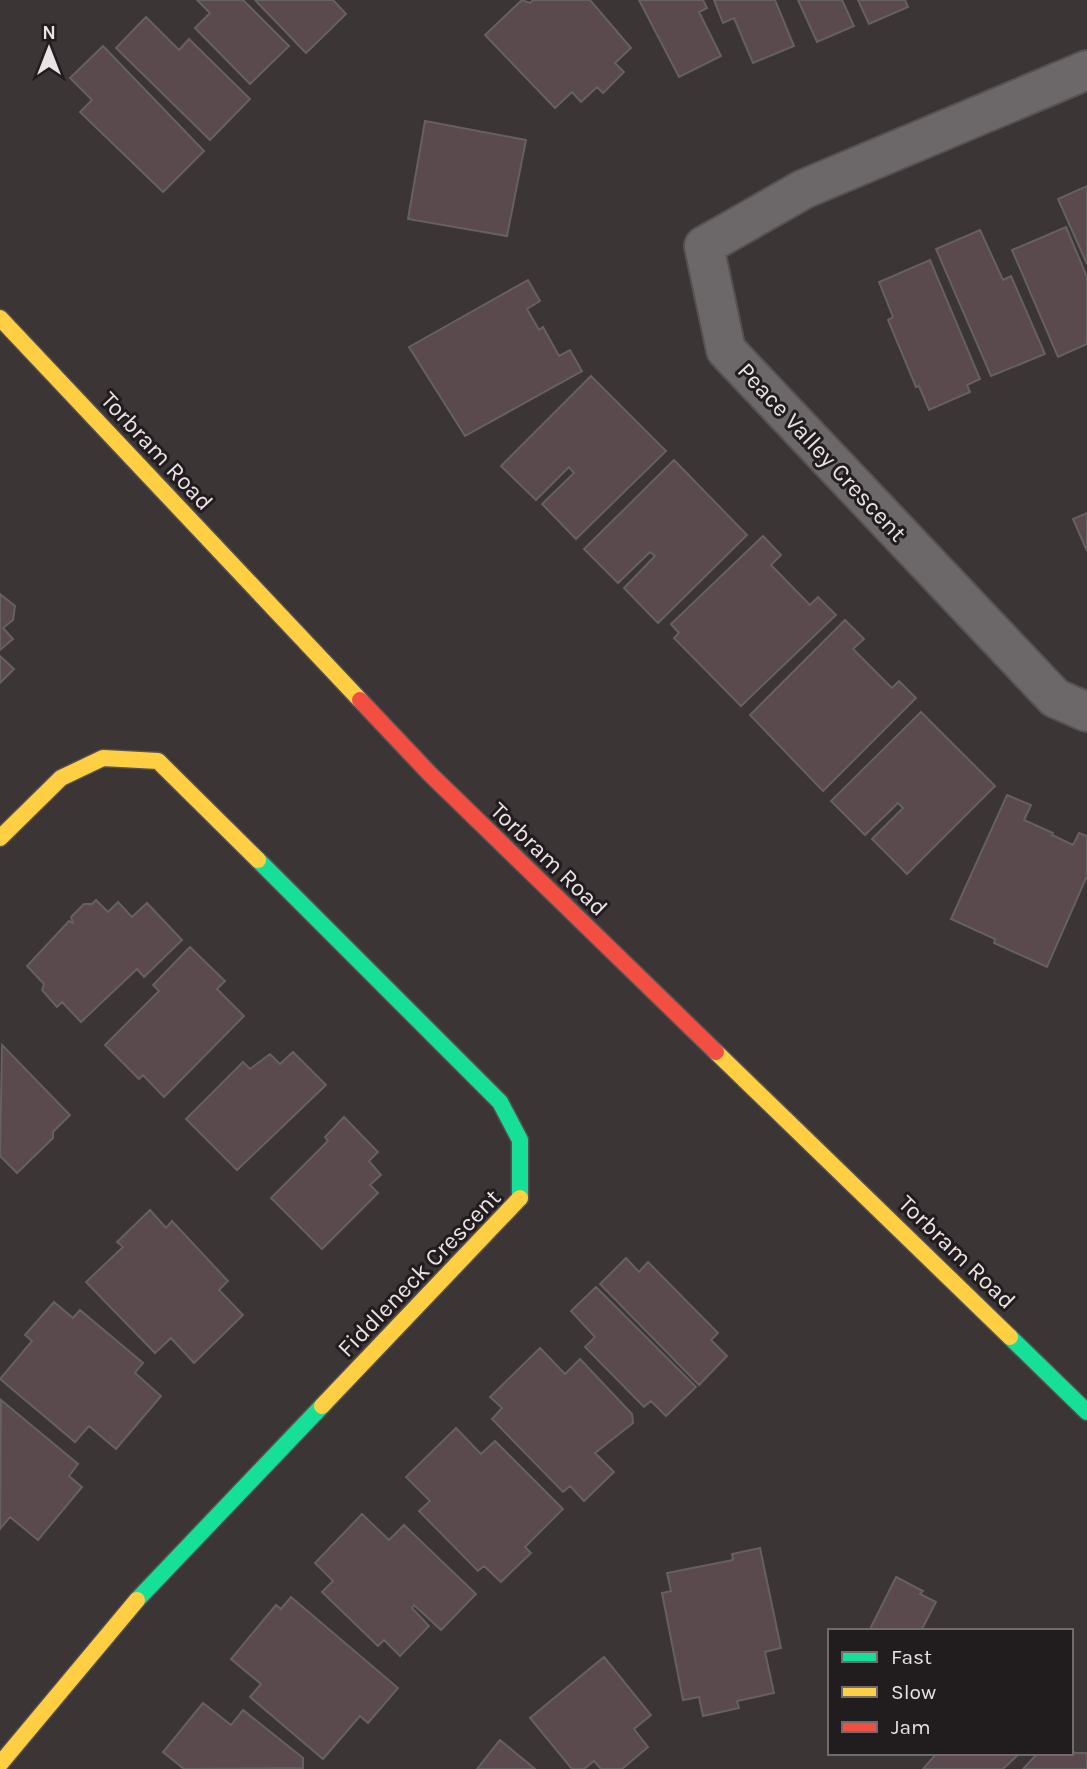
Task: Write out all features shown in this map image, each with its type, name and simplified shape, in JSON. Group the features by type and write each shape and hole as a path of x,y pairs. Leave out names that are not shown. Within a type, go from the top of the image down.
{"main road":[{"name":"Torbram Road","path":"0,318 430,774 1087,1412"},
{"name":"Fiddleneck Crescent","path":"0,838 61,778 103,758 158,761 500,1102 520,1140 520,1200 122,1615 0,1764"}],"street":[{"name":"Peace Valley Crescent","path":"1087,70 804,189 704,246 726,350 1055,698 1087,712"}],"building":[{"path":"197,0 243,0 289,46 250,84 195,28 210,13"},
{"path":"255,0 333,0 346,14 306,53"},
{"path":"522,0 530,3 533,0 590,0 631,48 615,63 624,72 603,93 597,87 581,102 572,92 555,108 485,35"},
{"path":"639,0 703,0 707,8 699,12 721,56 679,77"},
{"path":"714,0 775,0 794,46 753,63 734,18 723,23"},
{"path":"798,0 842,0 854,26 817,42"},
{"path":"858,0 905,0 908,7 869,24"},
{"path":"146,17 179,50 189,39 250,99 210,140 116,48"},
{"path":"103,46 204,151 163,192 80,112 92,100 70,78"},
{"path":"425,121 526,140 507,236 408,219"},
{"path":"1087,186 1087,264 1058,199"},
{"path":"1066,227 1087,277 1087,344 1058,357 1012,250"},
{"path":"980,230 1003,280 1011,276 1045,354 991,376 936,249"},
{"path":"930,260 980,379 967,385 970,392 929,410 919,386 916,387 888,320 893,317 879,282"},
{"path":"528,280 540,301 527,309 539,330 543,327 559,356 570,350 582,371 465,436 409,347"},
{"path":"591,376 666,451 576,539 542,504 574,473 569,467 536,500 501,466"},
{"path":"674,460 747,535 658,623 624,588 655,556 650,552 618,583 584,549"},
{"path":"1087,513 1087,551 1073,519"},
{"path":"763,536 781,555 771,565 810,605 818,597 836,615 741,706 674,638 679,633 671,624"},
{"path":"0,594 15,606 13,620 3,628 13,639 0,650"},
{"path":"845,620 864,639 853,649 892,688 899,681 916,698 823,791 750,715"},
{"path":"0,656 14,669 0,683"},
{"path":"921,712 995,786 907,874 872,839 903,808 898,803 865,835 831,801"},
{"path":"1007,795 1031,805 1024,820 1053,833 1052,835 1073,845 1079,833 1087,836 1087,876 1047,967 994,943 995,939 951,919"},
{"path":"96,900 108,912 118,902 132,917 147,903 182,940 144,977 137,969 81,1022 62,1002 57,1007 42,990 44,984 27,966 69,921 73,923 71,917 84,904 92,904"},
{"path":"190,947 225,981 217,989 244,1016 164,1097 143,1075 139,1079 105,1045 159,991 153,985"},
{"path":"2,1045 70,1115 53,1132 53,1138 17,1173 0,1156"},
{"path":"293,1052 326,1085 237,1170 186,1119 243,1062 250,1069 270,1054 280,1064"},
{"path":"344,1117 378,1152 369,1161 381,1175 370,1185 378,1193 322,1249 271,1198 328,1141 325,1137"},
{"path":"150,1210 166,1228 172,1221 228,1281 219,1290 243,1315 194,1363 171,1338 155,1353 86,1282 123,1247 117,1242"},
{"path":"626,1258 639,1272 648,1262 718,1333 711,1340 727,1356 699,1385 600,1284"},
{"path":"596,1287 696,1387 666,1416 651,1401 644,1407 585,1347 595,1337 571,1311"},
{"path":"54,1302 73,1318 80,1310 143,1363 135,1373 161,1396 116,1449 89,1426 75,1442 0,1379 32,1341 25,1335"},
{"path":"540,1348 565,1374 580,1359 632,1414 633,1423 595,1453 614,1472 584,1501 570,1486 563,1492 492,1419 502,1408 490,1397"},
{"path":"1,1400 78,1464 69,1476 82,1487 38,1540 10,1517 0,1529"},
{"path":"456,1428 481,1454 495,1441 563,1509 525,1547 531,1553 501,1582 484,1566 478,1571 419,1511 430,1501 406,1477"},
{"path":"362,1514 389,1540 404,1525 476,1594 441,1630 414,1605 412,1608 429,1626 400,1656 384,1640 378,1646 322,1592 333,1581 315,1563"},
{"path":"760,1548 781,1648 765,1652 774,1693 737,1701 739,1708 703,1716 699,1697 683,1700 662,1593 671,1591 667,1573 733,1560 732,1554"},
{"path":"896,1577 923,1591 920,1594 936,1602 922,1629 870,1629"},
{"path":"291,1597 398,1688 368,1723 360,1716 323,1759 250,1697 261,1684 231,1659 276,1605 281,1609"},
{"path":"604,1657 651,1715 634,1729 648,1747 622,1769 601,1769 594,1761 584,1769 572,1769 530,1718"},
{"path":"203,1703 231,1725 243,1710 303,1758 303,1768 184,1769 163,1752"},
{"path":"500,1740 535,1769 477,1769"},
{"path":"1073,1751 1087,1753 1087,1769 1023,1769 1036,1755 1073,1755"},
{"path":"935,1755 1018,1755 1003,1769 923,1769"}],"traffic: fast":[{"path":"258,860 500,1102 520,1140 520,1198"},
{"path":"1010,1337 1087,1412"},
{"path":"137,1600 322,1406"}],"traffic: slow":[{"path":"0,318 360,700"},
{"path":"0,838 61,778 103,758 158,761 258,860"},
{"path":"716,1052 1010,1337"},
{"path":"322,1406 520,1198"},
{"path":"0,1764 137,1600"}],"traffic: jam":[{"path":"360,700 430,774 716,1052"}]}
